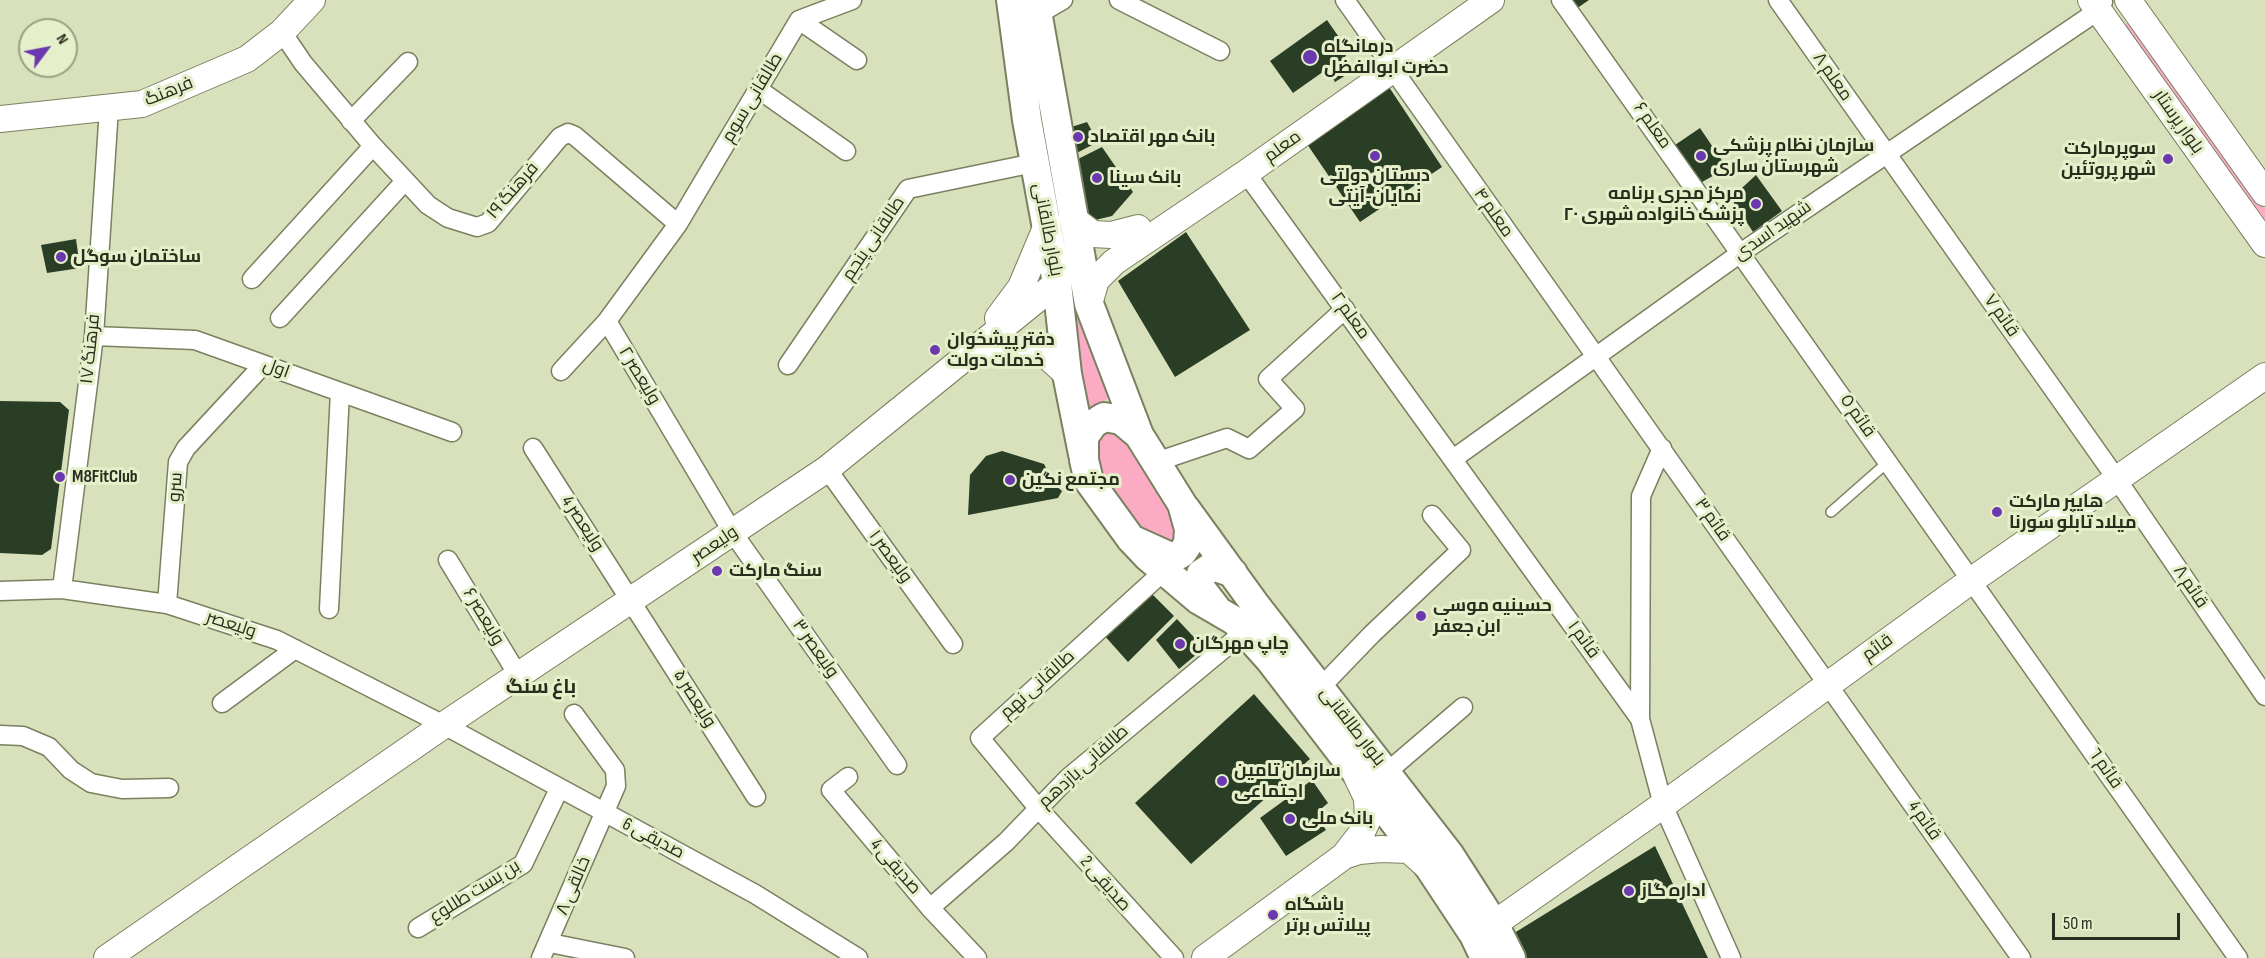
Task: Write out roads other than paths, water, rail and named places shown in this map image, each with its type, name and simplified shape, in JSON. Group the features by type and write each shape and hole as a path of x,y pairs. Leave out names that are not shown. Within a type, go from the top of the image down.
{"main road":[{"name":"فرهنگ","path":"0,119 142,104 247,59 282,32 312,0"},
{"name":"بلوار طالقانی","path":"1011,0 1034,164 1057,283 1067,374 1089,481 1131,539 1199,600 1234,621 1270,660 1429,867 1474,935 1485,958"},
{"name":"معلم","path":"1089,304 1096,280 1103,270 1246,173 1471,0"},
{"name":"معلم","path":"1082,263 1389,63 1491,0"},
{"name":"بلوار پرستار","path":"2128,0 2265,193"},
{"name":"بلوار پرستار","path":"2098,3 2265,244"},
{"name":"بلوار طالقانی","path":"1036,7 1089,304 1139,435"},
{"path":"1072,218 1094,234 1107,236 1138,228"},
{"path":"975,350 1021,287 1045,230"},
{"path":"1057,283 1082,263"},
{"name":"ولیعصر","path":"107,958 444,725 827,469 1057,283"},
{"path":"975,350 1033,349 1048,357 1067,374"},
{"name":"قائم","path":"1494,924 1663,805 1972,580 2265,376"},
{"path":"1084,460 1084,437 1093,424 1104,417 1121,420 1139,435 1182,504 1189,529 1188,544 1182,553 1173,558 1131,539"},
{"name":"بلوار طالقانی","path":"1182,504 1449,854 1494,924 1511,958"},
{"path":"1218,611 1199,586 1201,574 1213,566 1233,573"},
{"path":"1205,958 1344,856 1361,834 1368,819 1367,798 1352,766"},
{"path":"1344,856 1370,850 1409,850 1429,867"}],"street":[{"path":"800,20 852,0"},
{"path":"1036,7 1063,0"},
{"path":"1119,0 1220,51"},
{"name":"معلم ۴","path":"1345,0 1594,357"},
{"name":"معلم ۶","path":"1562,0 1742,252"},
{"name":"معلم ۸","path":"1778,0 1885,153"},
{"name":"شهید اسدی","path":"1453,459 1742,252 2098,3"},
{"path":"800,20 857,60"},
{"name":"طالقانی سوم","path":"678,224 800,20"},
{"name":"فرهنگ ۱۹","path":"282,32 303,63 373,146 428,205 448,218 477,227 488,223 560,137 568,133 575,136 678,224"},
{"path":"351,121 408,62"},
{"path":"758,89 846,151"},
{"name":"فرهنگ ۱۷","path":"62,589 94,336 109,108"},
{"path":"252,279 373,146"},
{"name":"قائم ٧","path":"1885,153 2116,478"},
{"name":"طالقانی پنجم","path":"788,365 908,189 1034,164"},
{"name":"معلم ٢","path":"1246,173 1453,459"},
{"path":"280,318 405,181"},
{"path":"561,371 607,321 678,224"},
{"name":"قائم ٥","path":"1742,252 1972,580"},
{"path":"1156,462 1227,438 1250,449 1295,409 1268,379 1345,309"},
{"name":"ولیعصر ٢","path":"607,321 733,533"},
{"name":"اول","path":"94,336 195,340 452,432"},
{"name":"قائم ٣","path":"1594,357 1662,448 1827,685"},
{"name":"سرو","path":"167,604 178,462 186,448 263,364"},
{"path":"329,609 340,392"},
{"name":"ولیعصر 4","path":"533,448 632,600"},
{"path":"1640,719 1641,496 1662,448"},
{"name":"قائم ١","path":"1453,459 1640,719 1663,805 1731,958"},
{"name":"ولیعصر ١","path":"827,469 953,644"},
{"name":"قائم ٨","path":"2116,478 2265,696"},
{"path":"1321,687 1372,634 1461,550 1432,515"},
{"name":"ولیعصر ٣","path":"733,533 897,765"},
{"name":"ولیعصر ۶","path":"448,560 518,675"},
{"name":"طالقانی نهم","path":"1038,808 980,738 1164,571"},
{"name":"قائم ٦","path":"1972,580 2238,958"},
{"name":"ولیعصر","path":"0,591 62,589 167,604 277,640 444,725"},
{"name":"ولیعصر ۵","path":"632,600 756,797"},
{"name":"طالقانی یازدهم","path":"930,908 1006,842 1038,808 1109,743 1244,632"},
{"path":"222,703 295,650"},
{"name":"قائم 4","path":"1827,685 2021,958"},
{"path":"1387,772 1462,707"},
{"name":"خالقی ۸","path":"545,950 616,786 615,770 574,714"},
{"name":"صدیقی 6","path":"444,725 755,894 833,951 858,958"},
{"path":"0,735 23,736 50,747 70,770 91,783 122,789 169,788"},
{"name":"صدیقی 4","path":"848,777 831,790 930,908 977,958"},
{"name":"بن بست طللوع","path":"418,928 523,864 560,789"},
{"name":"صدیقی 2","path":"1038,808 1174,958"},
{"path":"545,950 625,958"}],"lane":[{"path":"1831,512 1889,462"}],"place":[{"name":"درمانگاه حضرت ابوالفضل","path":"1310,57"},
{"name":"بانک مهر اقتصاد","path":"1078,137"},
{"name":"دبستان دولتی نمایان-آیتی","path":"1375,156"},
{"name":"سازمان نظام پزشکی شهرستان ساری","path":"1701,156"},
{"name":"سوپرمارکت شهر پروتئین","path":"2168,159"},
{"name":"بانک سینا","path":"1097,178"},
{"name":"مرکز مجری برنامه پزشک خانواده شهری ٢٠","path":"1756,204"},
{"name":"ساختمان سوگل","path":"61,257"},
{"name":"دفتر پیشخوان خدمات دولت","path":"935,350"},
{"name":"M8FitClub","path":"60,477"},
{"name":"مجتمع نگین","path":"1010,480"},
{"name":"هایپر مارکت میلاد تابلو سورنا","path":"1997,512"},
{"name":"سنگ مارکت","path":"717,571"},
{"name":"حسینیه موسی ابن جعفر","path":"1421,616"},
{"name":"چاپ مهرگان","path":"1180,644"},
{"name":"سازمان تامین اجتماعی","path":"1222,781"},
{"name":"بانک ملی","path":"1290,819"},
{"name":"اداره گاز","path":"1629,891"},
{"name":"باشگاه پیلاتس برتر","path":"1273,915"}],"district":[{"name":"باغ سنگ","path":"541,688"}]}
